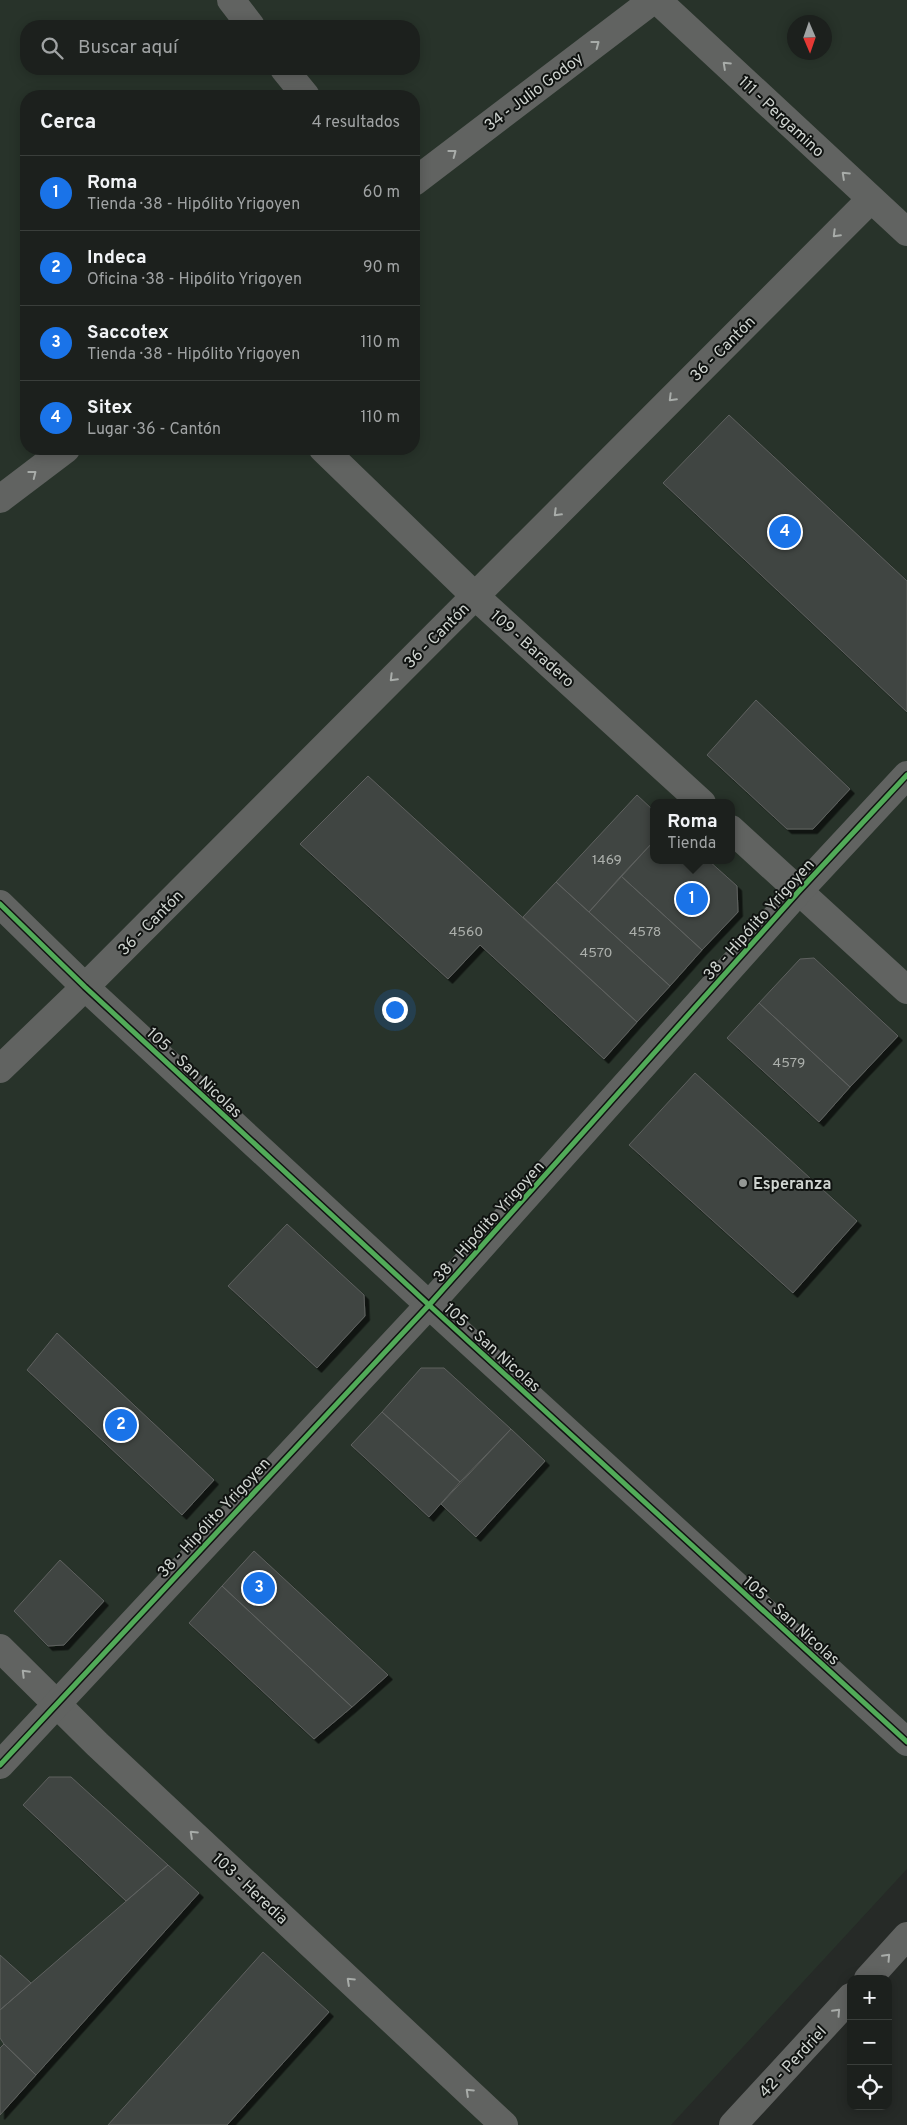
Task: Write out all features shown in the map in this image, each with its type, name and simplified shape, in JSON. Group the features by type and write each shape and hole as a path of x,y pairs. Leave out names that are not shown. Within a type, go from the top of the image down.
{"street":[{"path":"231,0 247,20"},
{"name":"34 - Julio Godoy","path":"420,177 655,0"},
{"name":"111 - Pergamino","path":"655,0 907,232"},
{"path":"289,75 301,90"},
{"name":"36 - Cantón","path":"0,1069 85,987 871,199"},
{"path":"0,499 58,455"},
{"name":"109 - Baradero","path":"329,455 475,596 698,799"},
{"name":"38 - Hipólito Yrigoyen","path":"0,1765 429,1305 799,891 907,775"},
{"path":"735,832 907,990"},
{"name":"105 - San Nicolas","path":"0,904 85,987 429,1305 907,1742"},
{"name":"103 - Heredia","path":"0,1648 56,1704 504,2125"},
{"path":"872,1975 907,1936"},
{"name":"42 - Perdriel","path":"733,2125 847,2001"}],"shaded area":[{"path":"0,0 907,0 907,1869 671,2125 0,2125"}],"building":[{"path":"729,415 907,581 907,712 663,483"},
{"path":"756,700 850,789 813,829 787,829 707,755"},
{"path":"368,776 637,1022 604,1059 480,945 448,979 300,844"},
{"path":"637,795 650,807 650,845 589,912 556,882"},
{"path":"650,845 650,864 712,864 737,886 738,912 702,950 621,876"},
{"path":"621,876 702,950 670,986 589,912"},
{"path":"556,882 670,986 637,1022 523,917"},
{"path":"814,958 898,1036 850,1087 759,1003 800,959"},
{"path":"759,1003 850,1087 819,1122 727,1038"},
{"name":"Esperanza","path":"695,1073 857,1221 793,1293 629,1145"},
{"path":"287,1224 364,1295 365,1316 317,1368 228,1286"},
{"path":"57,1333 214,1480 182,1515 27,1370"},
{"path":"421,1368 444,1368 511,1429 460,1482 382,1412"},
{"path":"382,1412 460,1482 429,1517 351,1445"},
{"path":"511,1429 545,1461 476,1537 441,1504"},
{"path":"254,1551 388,1675 352,1707 222,1586"},
{"path":"60,1560 104,1601 64,1645 48,1646 14,1611"},
{"path":"222,1586 352,1707 314,1739 189,1623"},
{"path":"49,1777 71,1777 168,1865 126,1901 23,1805"},
{"path":"168,1865 199,1893 36,2075 0,2038 0,2010"},
{"path":"263,1952 329,2012 227,2125 108,2125"},
{"path":"0,1955 31,1983 0,2010"},
{"path":"4,2044 36,2075 0,2115 0,2048"}],"cycle path":[{"path":"0,1765 429,1305 799,891 907,775"},
{"path":"0,904 85,987 429,1305 907,1742"}],"place":[{"name":"Sitex","path":"785,532"},
{"name":"Roma","path":"692,899"},
{"name":"Esperanza","path":"743,1183"},
{"name":"Indeca","path":"121,1425"},
{"name":"Saccotex","path":"259,1588"}]}
